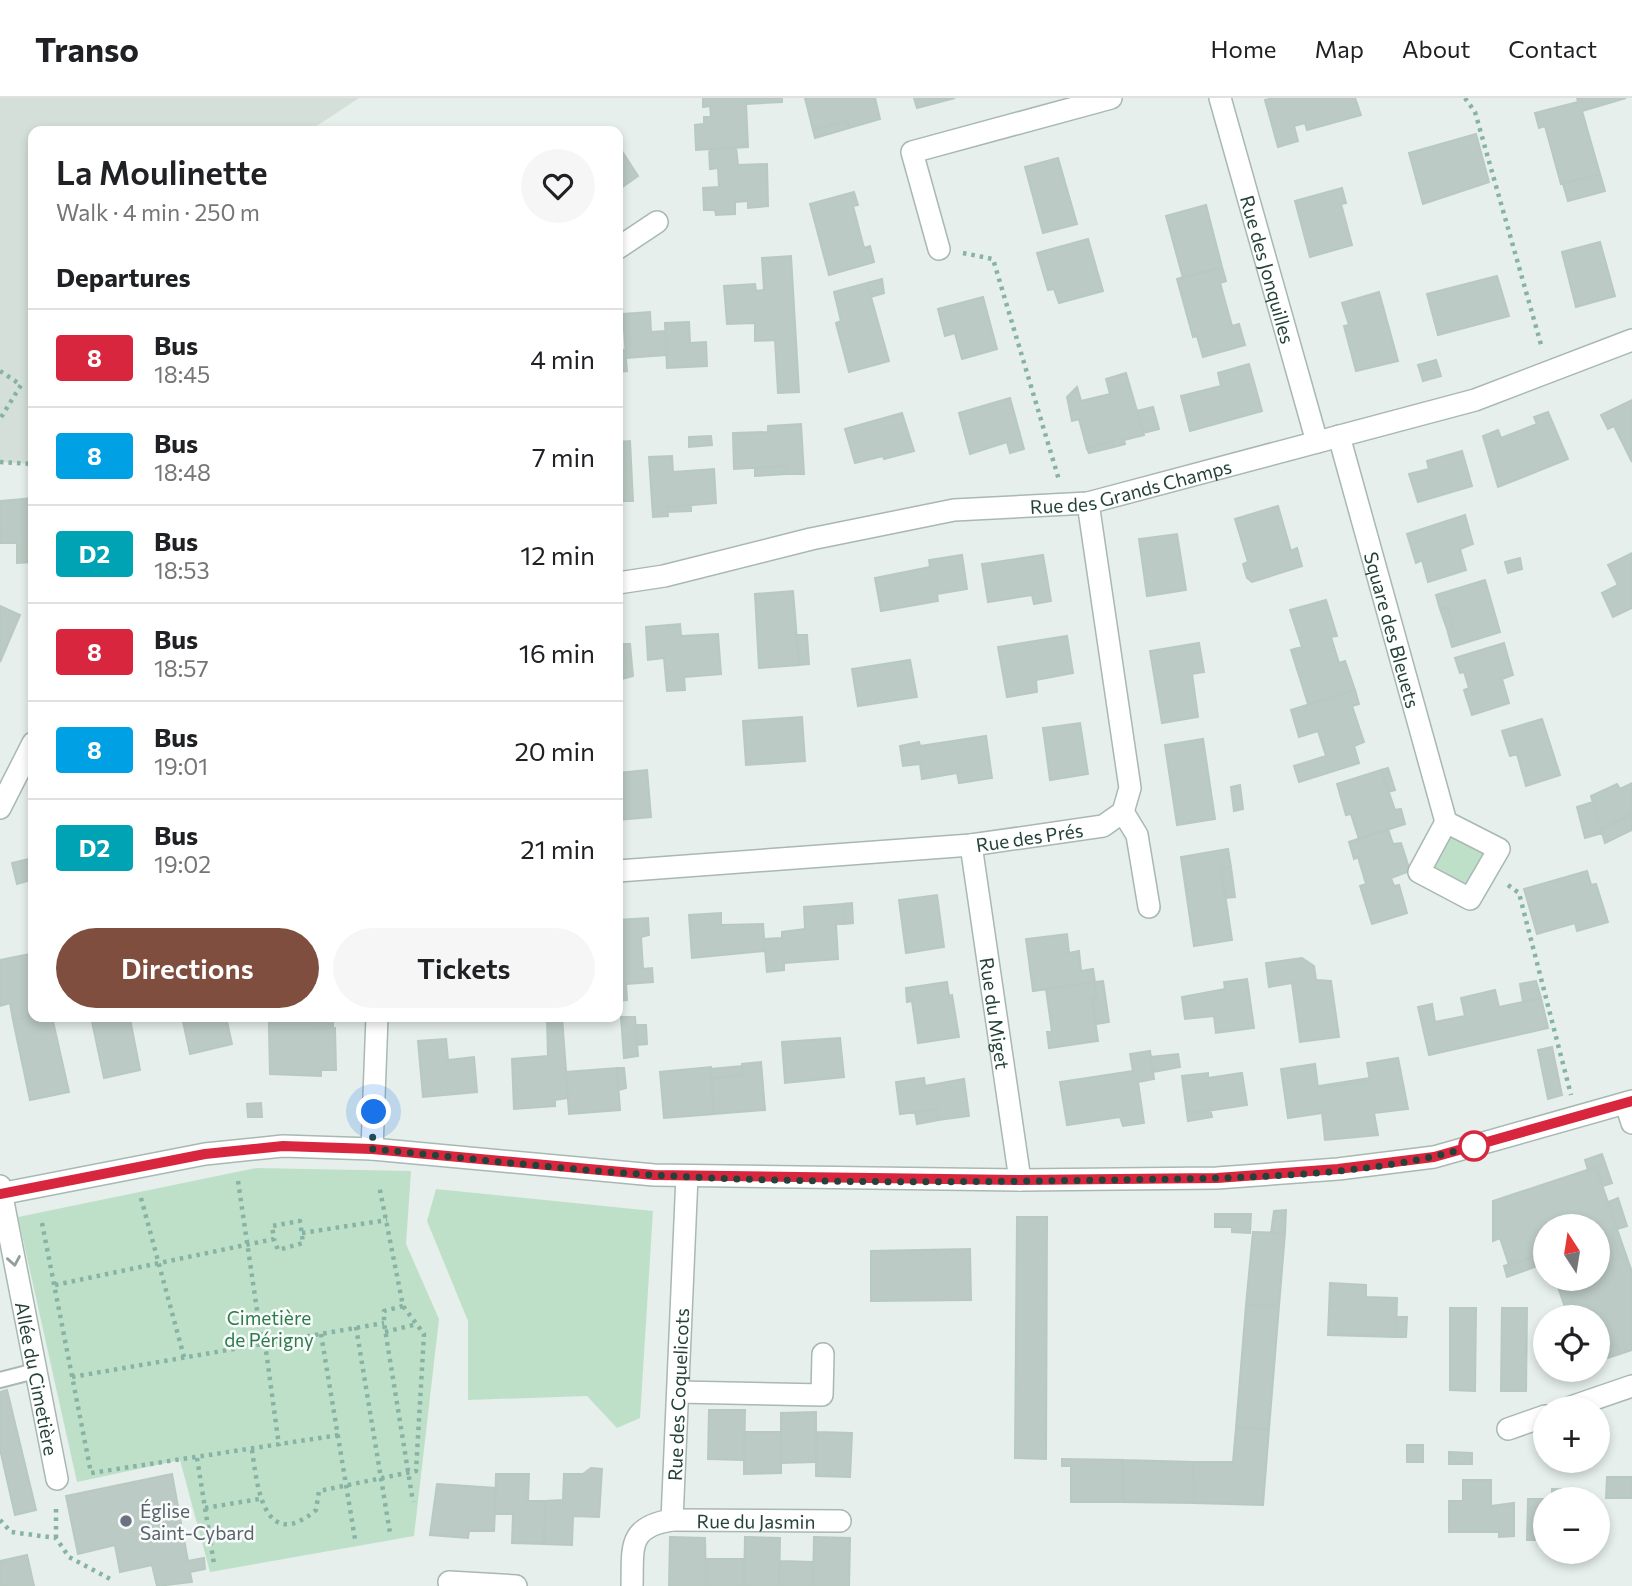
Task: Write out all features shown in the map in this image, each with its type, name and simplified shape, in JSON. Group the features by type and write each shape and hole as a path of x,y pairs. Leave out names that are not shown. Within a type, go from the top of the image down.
{"street":[{"path":"939,249 912,152 1111,98"},
{"name":"Rue des Jonquilles","path":"1220,98 1317,442"},
{"path":"623,245 657,222"},
{"name":"Rue des Grands Champs","path":"623,582 664,576 811,539 954,510 1088,503 1475,400 1632,340"},
{"name":"Square des Bleuets","path":"1339,436 1447,822"},
{"path":"1088,503 1130,788 1124,812 1137,835 1149,907"},
{"path":"0,808 28,753"},
{"name":"Rue des Prés","path":"623,871 971,845 1103,826 1124,812"},
{"path":"1447,822 1499,849 1470,899 1419,872 1447,822"},
{"name":"Rue du Miget","path":"971,845 1020,1180"},
{"path":"372,1149 377,1022"},
{"path":"1,1192 205,1154 283,1146 372,1149 687,1176 1020,1180 1217,1178 1338,1169 1434,1157 1577,1119 1630,1109"},
{"name":"Rue des Coquelicots","path":"672,1520 687,1176"},
{"name":"Allée du Cimetière","path":"1,1192 57,1479"},
{"path":"678,1392 822,1395 823,1354"},
{"path":"1603,1396 1632,1386"},
{"path":"1508,1429 1533,1420"},
{"path":"632,1586 633,1544 642,1530 651,1524 672,1520"},
{"name":"Rue du Jasmin","path":"672,1520 840,1521"},
{"path":"449,1582 516,1586"}],"lane":[{"path":"0,1380 35,1371"}],"path":[{"path":"1465,98 1475,112 1549,372"},
{"path":"939,249 993,259 1066,504"},
{"path":"0,371 21,385 0,419"},
{"path":"0,462 28,464"},
{"path":"1486,872 1519,892 1577,1119"},
{"path":"238,1181 279,1446"},
{"path":"252,1450 259,1499 267,1514 281,1523 293,1524 316,1510 318,1491 416,1471 424,1334 403,1306 379,1185"},
{"path":"141,1198 184,1357"},
{"path":"302,1233 387,1220"},
{"path":"300,1221 303,1242 278,1250 274,1239 272,1226 300,1221"},
{"path":"42,1223 90,1473 340,1435"},
{"path":"55,1285 274,1239"},
{"path":"403,1306 384,1311 384,1323 413,1502"},
{"path":"72,1377 384,1323"},
{"path":"385,1332 417,1324"},
{"path":"356,1327 390,1534"},
{"path":"321,1334 340,1435 355,1539"},
{"path":"197,1458 214,1564"},
{"path":"57,1479 55,1538 69,1557 112,1580"},
{"path":"205,1508 259,1499"},
{"path":"0,1520 11,1532 55,1538"}],"shaded area":[{"path":"0,98 359,98 317,126 28,126 28,464 0,462"}],"green space":[{"path":"1446,822 1499,849 1470,899 1419,872"},
{"name":"Cimetière de Périgny","path":"256,1168 411,1171 406,1244 439,1319 414,1536 210,1572 180,1460 77,1482 18,1217"},
{"path":"436,1189 653,1211 640,1418 617,1428 587,1396 468,1400 468,1321 427,1221"}],"building":[{"path":"703,98 782,98 782,102 746,104 748,147 696,150 695,125 704,124 704,117 711,117 710,106 703,107"},
{"path":"805,98 875,98 880,119 849,128 847,121 813,130"},
{"path":"914,98 955,98 917,108"},
{"path":"1355,98 1361,115 1307,130 1305,123 1294,126 1298,141 1278,147 1265,100"},
{"path":"1577,98 1626,98 1582,111 1600,174 1561,184 1545,126 1539,128 1535,113 1578,102"},
{"path":"847,121 849,128 815,138 813,130"},
{"path":"1476,134 1489,182 1423,204 1409,153"},
{"path":"736,147 738,165 767,164 768,206 748,208 748,201 735,202 735,214 716,215 715,210 704,210 703,188 719,187 718,168 710,169 709,149"},
{"path":"623,153 638,176 623,186"},
{"path":"1058,158 1077,224 1043,233 1025,167"},
{"path":"1600,174 1605,191 1568,201 1563,184"},
{"path":"1342,188 1346,203 1341,204 1352,245 1310,257 1295,201"},
{"path":"854,192 858,205 853,206 864,248 870,246 874,262 829,275 810,204"},
{"path":"1206,205 1222,267 1183,278 1166,216"},
{"path":"1088,239 1103,291 1059,303 1054,289 1048,290 1037,253"},
{"path":"1600,242 1615,296 1576,307 1562,252"},
{"path":"791,256 799,392 778,393 775,340 755,341 755,323 727,324 724,286 755,284 756,291 764,290 762,258"},
{"path":"1222,267 1226,281 1220,283 1232,326 1239,324 1245,345 1203,357 1197,336 1193,337 1177,279"},
{"path":"1497,276 1509,316 1438,335 1427,294"},
{"path":"882,279 884,293 871,297 867,283"},
{"path":"867,283 889,361 849,372 836,323 841,321 834,292"},
{"path":"1379,292 1398,361 1356,371 1344,326 1349,325 1342,303"},
{"path":"983,297 997,349 962,359 955,333 945,336 938,309"},
{"path":"650,312 651,332 665,331 666,355 626,358 623,314"},
{"path":"689,322 690,343 706,342 707,366 667,368 665,323"},
{"path":"623,349 627,371 623,371"},
{"path":"1436,360 1441,376 1423,381 1418,365"},
{"path":"1249,364 1262,411 1190,431 1181,396 1221,386 1218,373"},
{"path":"1126,373 1144,435 1124,440 1125,444 1114,447 1112,441 1087,449 1079,419 1072,421 1067,397 1077,387 1081,401 1110,394 1106,379"},
{"path":"1010,398 1024,449 1010,453 1007,442 970,454 959,413"},
{"path":"1632,400 1632,462 1614,426 1608,429 1601,415"},
{"path":"1153,407 1159,429 1143,433 1137,411"},
{"path":"1548,412 1568,459 1498,487 1483,436 1498,430 1501,438 1537,424 1534,417"},
{"path":"902,413 914,451 855,463 845,429"},
{"path":"801,424 804,474 786,474 786,466 734,469 733,433 768,432 768,426"},
{"path":"711,436 712,445 689,447 689,437"},
{"path":"630,441 633,501 623,501 623,442"},
{"path":"1112,441 1114,447 1089,453 1087,449"},
{"path":"1462,451 1472,486 1418,502 1409,474 1429,469 1427,461"},
{"path":"672,456 673,472 714,469 716,503 667,507 668,516 653,517 649,457"},
{"path":"786,466 786,474 755,476 755,468"},
{"path":"28,498 28,562 17,563 17,543 1,543 0,501"},
{"path":"691,505 691,511 667,512 667,507"},
{"path":"1278,506 1291,551 1297,548 1302,566 1252,582 1247,578 1243,564 1248,562 1235,519"},
{"path":"1465,515 1473,544 1460,549 1466,570 1428,582 1422,560 1416,563 1407,534"},
{"path":"1177,534 1186,590 1147,596 1139,539"},
{"path":"1632,553 1632,608 1613,617 1602,593 1618,585 1608,565"},
{"path":"962,555 967,589 937,594 938,601 881,611 875,578 930,567 929,560"},
{"path":"1043,555 1051,601 1034,604 1032,595 988,602 982,564"},
{"path":"1520,558 1522,569 1508,573 1505,562"},
{"path":"1485,580 1500,632 1452,647 1447,629 1453,627 1448,607 1440,609 1436,595"},
{"path":"793,591 799,665 759,668 755,594"},
{"path":"1326,600 1337,636 1331,637 1339,663 1345,661 1355,690 1308,704 1291,650 1302,647 1290,610"},
{"path":"0,606 20,615 0,662"},
{"path":"1448,607 1453,627 1447,629 1440,609"},
{"path":"680,624 681,636 718,634 721,674 684,677 685,690 667,691 664,658 648,660 646,627"},
{"path":"796,635 807,635 809,664 799,665"},
{"path":"1067,636 1073,673 1036,680 1037,692 1007,697 998,647"},
{"path":"1199,643 1204,672 1192,674 1198,717 1162,723 1150,651"},
{"path":"1504,643 1513,675 1502,679 1509,703 1472,715 1464,690 1469,688 1464,672 1460,673 1455,658"},
{"path":"623,644 630,644 633,676 623,679"},
{"path":"910,660 917,697 858,706 852,669"},
{"path":"1355,690 1359,704 1352,706 1364,742 1354,746 1359,763 1299,782 1294,766 1326,756 1318,731 1299,737 1291,710"},
{"path":"802,717 805,761 746,765 743,721"},
{"path":"1542,719 1560,775 1526,786 1517,754 1510,756 1502,731"},
{"path":"1080,723 1088,774 1050,780 1043,728"},
{"path":"986,736 992,778 959,783 957,773 922,779 920,764 903,766 900,746 919,742 920,746"},
{"path":"1203,739 1215,819 1177,825 1165,745"},
{"path":"1388,768 1395,790 1388,792 1381,770"},
{"path":"647,770 651,817 623,820 623,772"},
{"path":"1381,770 1395,810 1401,809 1405,824 1359,839 1351,814 1346,815 1337,784"},
{"path":"1632,783 1632,814 1601,829 1591,796 1617,784 1620,789"},
{"path":"1240,785 1243,809 1234,811 1231,787"},
{"path":"1593,802 1602,833 1585,838 1577,807"},
{"path":"1632,814 1632,830 1605,843 1601,829"},
{"path":"1388,829 1393,844 1401,843 1410,871 1391,878 1394,886 1399,885 1407,913 1372,924 1360,886 1366,884 1358,857 1354,859 1349,842"},
{"path":"1228,849 1231,867 1221,868 1232,940 1194,946 1181,857"},
{"path":"28,859 28,881 17,884 12,863"},
{"path":"1231,867 1235,897 1225,898 1221,868"},
{"path":"1587,871 1591,885 1596,884 1608,922 1577,931 1575,923 1537,934 1524,889"},
{"path":"937,895 944,947 906,953 899,900"},
{"path":"852,903 853,923 845,924 843,904"},
{"path":"843,904 845,924 836,924 838,959 784,963 784,970 767,972 764,939 782,938 782,932 805,929 804,907"},
{"path":"721,913 721,925 763,924 765,951 692,958 689,915"},
{"path":"648,918 649,935 641,937 643,969 652,968 653,982 626,984 627,1000 623,1000 623,920"},
{"path":"1067,934 1069,953 1079,951 1081,971 1093,969 1095,982 1033,991 1026,939"},
{"path":"28,954 28,1016 13,1020 10,1003 0,1006 0,960"},
{"path":"1302,958 1314,966 1316,980 1331,981 1339,1037 1300,1042 1292,983 1269,987 1266,963"},
{"path":"1247,979 1254,1028 1216,1033 1214,1016 1185,1019 1182,997 1225,989 1224,982"},
{"path":"1103,981 1109,1022 1096,1024 1092,999 1097,998 1094,982"},
{"path":"1536,981 1541,998 1523,1002 1520,984"},
{"path":"947,982 949,996 952,995 959,1037 918,1043 912,1001 907,1002 906,988"},
{"path":"1094,982 1097,998 1092,999 1098,1041 1049,1048 1047,1032 1052,1032 1046,989"},
{"path":"1495,990 1499,1007 1541,998 1548,1028 1429,1055 1418,1007 1432,1004 1435,1022 1465,1016 1461,998"},
{"path":"28,1016 28,1022 53,1022 69,1092 30,1100 13,1020"},
{"path":"623,1017 635,1017 638,1056 624,1058 621,1022"},
{"path":"92,1022 131,1022 140,1070 104,1078"},
{"path":"183,1022 227,1022 232,1044 190,1054"},
{"path":"269,1022 333,1022 333,1028 269,1030"},
{"path":"547,1022 562,1022 568,1098 555,1100 555,1106 514,1109 512,1059 548,1056"},
{"path":"635,1025 646,1025 647,1044 637,1045"},
{"path":"335,1028 336,1070 321,1070 321,1076 270,1074 269,1030"},
{"path":"840,1038 844,1077 785,1083 782,1042"},
{"path":"446,1039 448,1060 474,1057 477,1092 423,1097 418,1041"},
{"path":"1552,1047 1562,1095 1548,1099 1538,1050"},
{"path":"1150,1051 1154,1079 1138,1082 1144,1123 1123,1126 1120,1117 1067,1125 1060,1082 1133,1071 1130,1054"},
{"path":"1178,1054 1180,1067 1153,1072 1151,1057"},
{"path":"1398,1058 1408,1109 1374,1113 1378,1135 1325,1140 1322,1113 1288,1118 1281,1069 1315,1064 1318,1088 1370,1081 1367,1063"},
{"path":"761,1062 765,1110 714,1114 711,1078 743,1075 742,1064"},
{"path":"742,1066 743,1075 711,1078 711,1069"},
{"path":"711,1067 714,1114 664,1118 660,1072"},
{"path":"617,1068 624,1068 626,1088 619,1090"},
{"path":"617,1068 620,1110 569,1114 566,1072"},
{"path":"1208,1073 1208,1078 1242,1073 1247,1105 1187,1114 1182,1076"},
{"path":"924,1078 925,1086 964,1079 969,1116 939,1120 937,1109 900,1114 896,1082"},
{"path":"1369,1078 1370,1081 1318,1088 1318,1086"},
{"path":"261,1103 262,1117 248,1117 247,1104"},
{"path":"937,1109 939,1120 917,1124 915,1112"},
{"path":"1210,1109 1212,1117 1188,1121 1187,1114"},
{"path":"1602,1154 1612,1183 1603,1186 1596,1167 1588,1170 1585,1160"},
{"path":"1596,1167 1617,1229 1611,1231 1620,1257 1626,1255 1632,1272 1632,1350 1620,1354 1617,1344 1610,1347 1610,1305 1575,1305 1570,1292 1610,1292 1610,1214 1533,1214 1533,1257 1509,1265 1500,1238 1493,1241 1493,1201"},
{"path":"1618,1198 1627,1226 1617,1229 1608,1202"},
{"path":"1286,1210 1285,1233 1271,1233 1274,1211"},
{"path":"1215,1214 1251,1214 1250,1233 1232,1232 1232,1227 1215,1227"},
{"path":"1017,1217 1047,1217 1046,1459 1015,1458"},
{"path":"1617,1229 1626,1255 1620,1257 1611,1231"},
{"path":"1253,1232 1285,1233 1279,1306 1246,1305"},
{"path":"970,1249 971,1300 871,1301 871,1251"},
{"path":"1532,1257 1533,1260 1533,1268 1507,1277 1504,1266"},
{"path":"1330,1283 1366,1285 1366,1297 1397,1298 1396,1337 1328,1335"},
{"path":"1560,1292 1570,1292 1574,1305 1564,1305"},
{"path":"1246,1305 1279,1306 1269,1429 1236,1428"},
{"path":"1450,1308 1476,1308 1475,1391 1450,1390"},
{"path":"1502,1308 1527,1308 1526,1391 1501,1391"},
{"path":"1396,1317 1407,1317 1406,1337 1396,1337"},
{"path":"1617,1344 1620,1354 1610,1357 1610,1347"},
{"path":"7,1390 36,1510 15,1515 0,1449 0,1392"},
{"path":"709,1410 745,1410 744,1460 708,1459"},
{"path":"816,1412 816,1462 781,1463 781,1413"},
{"path":"1236,1428 1269,1429 1263,1505 1194,1503 1193,1462 1233,1462"},
{"path":"744,1432 781,1432 781,1473 744,1474"},
{"path":"816,1432 852,1433 850,1477 816,1476"},
{"path":"1407,1445 1423,1445 1423,1462 1407,1462"},
{"path":"1449,1452 1472,1453 1472,1464 1449,1464"},
{"path":"1062,1459 1123,1460 1123,1502 1071,1502 1071,1466 1062,1466"},
{"path":"1123,1460 1193,1462 1194,1503 1123,1502"},
{"path":"591,1468 602,1469 599,1517 573,1516 572,1545 544,1544 545,1501 563,1500 564,1474 583,1474"},
{"name":"Église Saint-Cybard","path":"172,1474 188,1561 204,1558 205,1569 190,1572 192,1582 157,1586 152,1565 120,1572 115,1545 78,1554 66,1496"},
{"path":"496,1474 529,1474 528,1501 545,1501 544,1544 512,1543 513,1514 495,1514"},
{"path":"1607,1477 1632,1477 1632,1498 1610,1498 1610,1487 1607,1487"},
{"path":"1463,1480 1491,1480 1491,1506 1514,1503 1514,1536 1499,1537 1499,1532 1449,1532 1449,1501 1463,1501"},
{"path":"437,1484 496,1488 494,1531 469,1531 468,1538 430,1535"},
{"path":"1528,1499 1533,1499 1533,1540 1527,1540"},
{"path":"670,1537 705,1538 706,1586 669,1586"},
{"path":"745,1537 780,1538 779,1586 744,1586"},
{"path":"814,1537 850,1538 849,1586 813,1586"},
{"path":"27,1555 34,1586 0,1586 0,1561"},
{"path":"706,1559 744,1559 744,1586 706,1586"},
{"path":"780,1561 813,1562 813,1586 779,1586"}],"bus line":[{"name":"8","path":"0,1194 205,1154 283,1146 372,1149 654,1175 826,1179 1217,1178 1338,1169 1434,1157 1603,1112 1632,1101"}],"place":[{"name":"Église Saint-Cybard","path":"126,1521"}],"route":[{"path":"374,1112 372,1149 654,1175 826,1179 1217,1178 1338,1169 1434,1157 1474,1146"}]}
